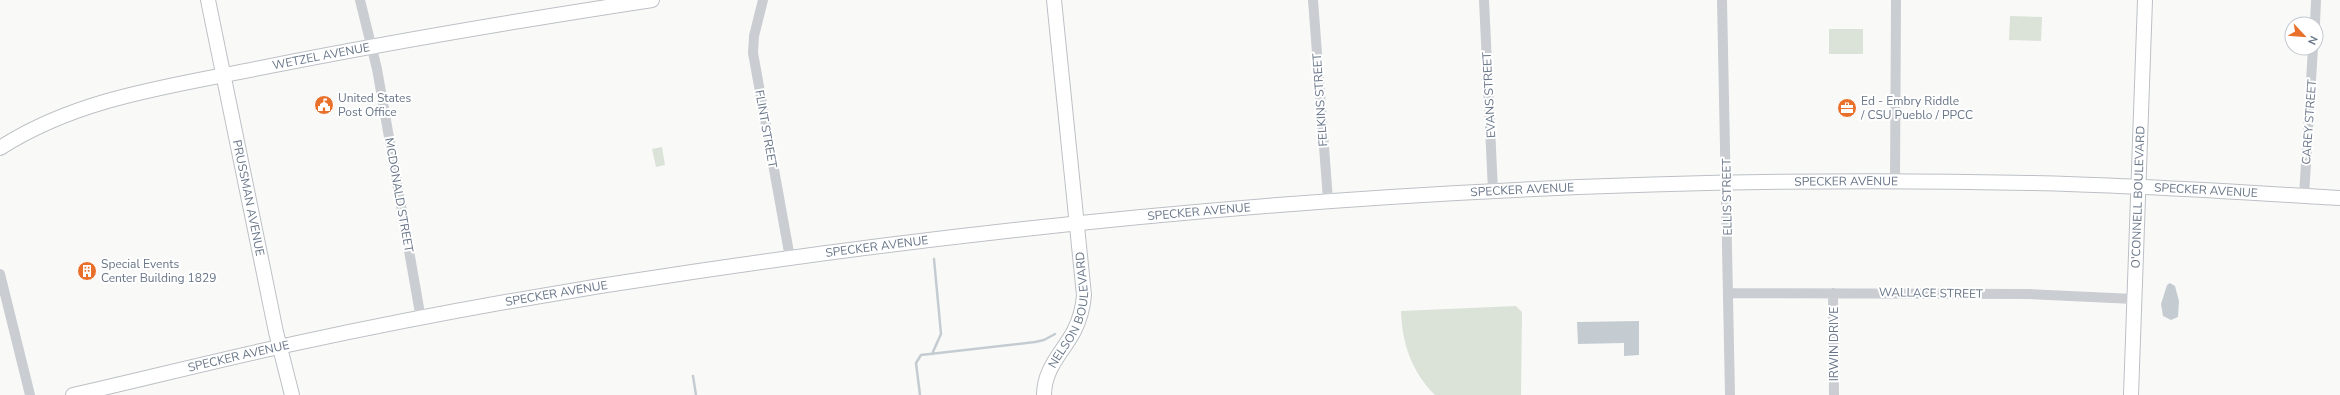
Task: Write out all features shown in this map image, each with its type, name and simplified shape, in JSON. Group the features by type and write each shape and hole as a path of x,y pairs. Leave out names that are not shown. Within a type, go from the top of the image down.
{"street":[{"name":"PRUSSMAN AVENUE","path":"208,0 280,347 292,395"},
{"name":"MCDONALD STREET","path":"360,0 379,84 421,319"},
{"name":"WETZEL AVENUE","path":"0,148 37,126 79,109 156,89 370,47 652,0"},
{"name":"FLINT STREET","path":"763,0 754,36 753,53 790,258"},
{"name":"NELSON BOULEVARD","path":"1044,395 1048,372 1073,333 1082,308 1084,284 1054,0"},
{"name":"FELKINS STREET","path":"1313,0 1328,200"},
{"name":"EVANS STREET","path":"1484,0 1493,191"},
{"name":"ELLIS STREET","path":"1722,0 1730,395"},
{"path":"1896,0 1896,182"},
{"name":"O'CONNELL BOULEVARD","path":"2131,395 2145,0"},
{"path":"2315,16 2316,0"},
{"name":"CAREY STREET","path":"2304,196 2313,56"},
{"name":"SPECKER AVENUE","path":"73,395 280,347 421,319 592,288 790,258 1077,222 1328,200 1493,191 1726,183 1896,182 2034,183 2340,198"},
{"path":"0,274 30,395"},
{"name":"WALLACE STREET","path":"1728,293 2029,294 2134,299"},
{"name":"IRWIN DRIVE","path":"1833,293 1834,395"}],"shaded area":[{"path":"2010,16 2042,17 2041,41 2009,40"},
{"path":"1829,29 1863,29 1863,54 1829,54"},
{"path":"662,147 665,165 656,167 652,149"},
{"path":"2170,283 2175,286 2179,301 2178,317 2171,320 2163,316 2161,304 2167,285"},
{"path":"1516,306 1522,312 1521,395 1435,395 1414,367 1406,346 1401,311"},
{"path":"1639,321 1639,355 1624,356 1624,343 1578,344 1577,322"}],"waterway":[{"path":"932,354 941,334 934,259"},
{"path":"920,395 916,363 921,355 1035,342 1044,340 1055,334"},
{"path":"693,376 696,395"}],"place":[{"name":"United States Post Office","path":"324,105"},
{"name":"Ed - Embry Riddle / CSU Pueblo / PPCC","path":"1847,108"},
{"name":"Special Events Center Building 1829","path":"87,271"}]}
